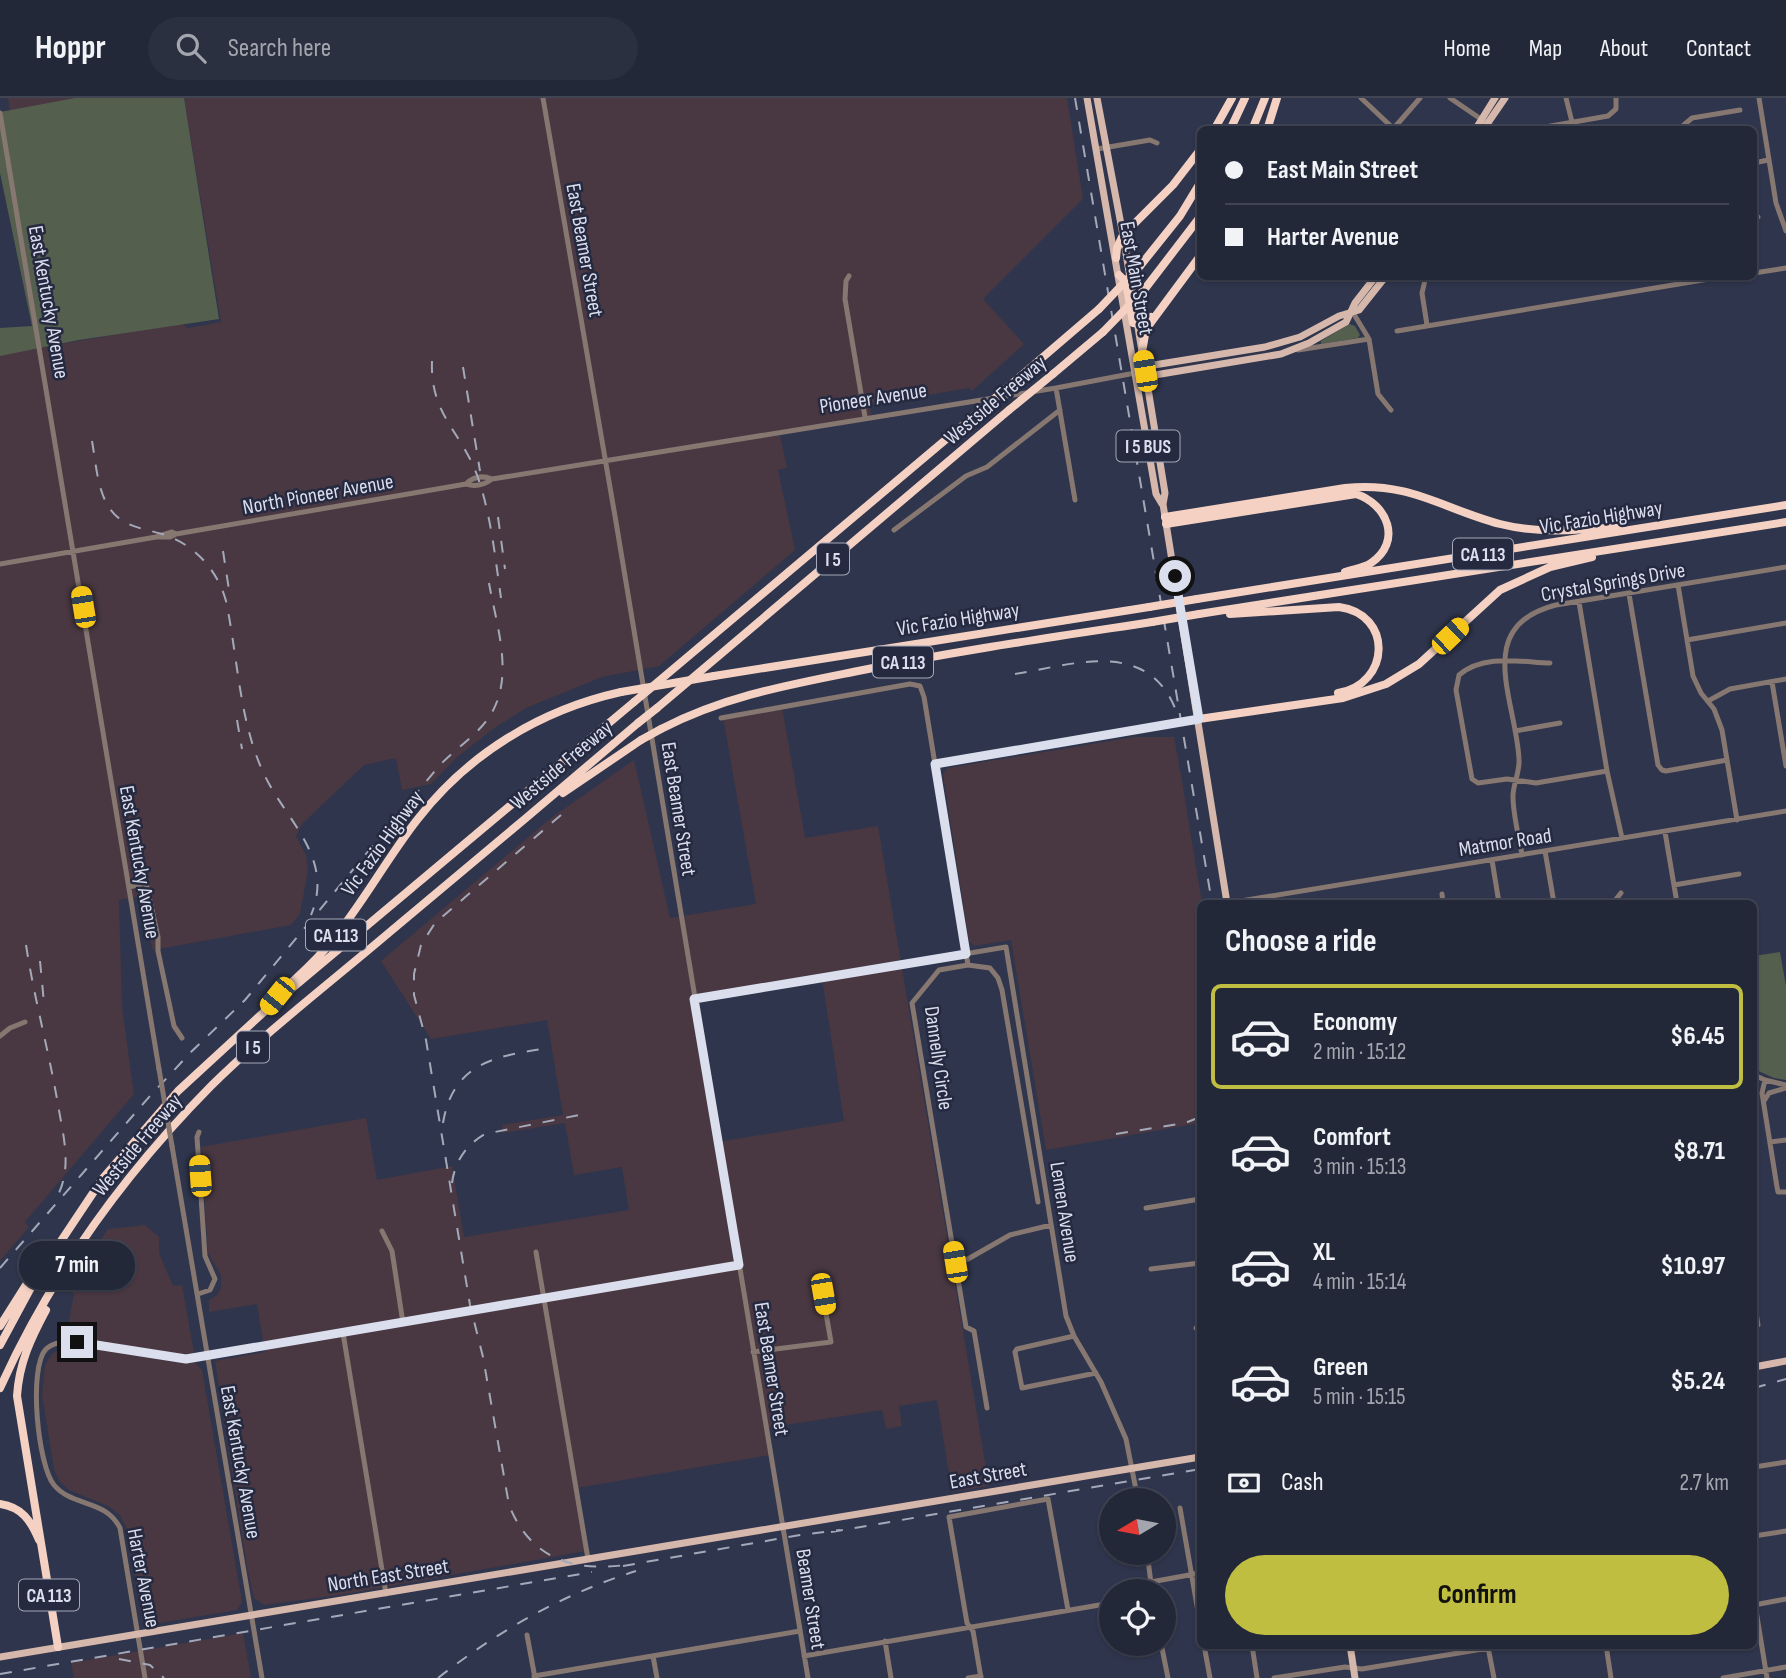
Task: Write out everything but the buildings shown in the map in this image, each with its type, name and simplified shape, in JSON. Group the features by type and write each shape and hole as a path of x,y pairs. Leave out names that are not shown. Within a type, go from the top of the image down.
{"highway":[{"path":"1216,126 1233,98"},
{"path":"1232,126 1245,98"},
{"path":"1254,126 1265,98"},
{"path":"1268,126 1277,98"},
{"path":"1116,258 1123,235 1173,185 1197,154"},
{"name":"Westside Freeway","path":"0,1345 35,1280 103,1178 178,1091 265,1011 1099,309 1140,266 1180,216 1197,188"},
{"name":"Westside Freeway","path":"0,1388 29,1329 67,1265 134,1172 212,1085 1103,332 1144,290 1197,221"},
{"path":"1142,352 1144,333 1197,260"},
{"path":"1119,275 1127,287 1132,321 1138,324 1156,313"},
{"path":"1165,521 1345,488 1372,486 1416,493 1487,520 1528,529 1558,531 1656,526"},
{"path":"1165,521 1346,494 1367,497 1377,504 1388,525 1386,545 1380,554 1363,567 1310,582"},
{"name":"Vic Fazio Highway","path":"265,1011 328,946 418,818 441,792 503,739 543,717 588,699 714,676 1786,505"},
{"name":"Vic Fazio Highway","path":"528,816 661,729 708,707 766,689 937,655 1786,522"},
{"path":"1199,719 1343,698 1386,684 1419,664 1486,601 1515,582 1550,567 1616,549"},
{"path":"1199,614 1346,608 1361,615 1370,624 1378,641 1379,653 1374,671 1351,690 1209,713 1199,719"},
{"path":"0,1326 96,1182 103,1178"},
{"name":"CA 113","path":"58,1647 40,1543 41,1532 19,1417 18,1384 26,1350 67,1265"},
{"path":"0,1504 21,1512 33,1526 40,1543"}],"main road":[{"name":"East Main Street","path":"1087,98 1156,494 1163,504"},
{"name":"East Main Street","path":"1097,98 1138,324 1165,493 1165,521 1228,900"},
{"path":"1484,126 1495,98"},
{"path":"1479,126 1505,98"},
{"name":"Pioneer Avenue","path":"1145,371 1156,375 1292,350 1325,335 1346,321 1354,303 1373,280"},
{"name":"Pioneer Avenue","path":"1135,373 1154,365 1256,348 1300,337 1339,316 1359,310 1383,280"},
{"path":"1234,362 1239,357 1252,355 1256,348"},
{"path":"1218,365 1219,360 1232,357 1241,350"},
{"path":"1148,448 1155,469 1161,473"},
{"path":"1757,1366 1786,1361"},
{"name":"East Street","path":"782,1526 1197,1457"},
{"name":"North East Street","path":"0,1657 782,1526"},
{"path":"1351,1649 1356,1678"}],"street":[{"name":"East Beamer Street","path":"543,98 606,460 782,1526"},
{"path":"1361,98 1392,126"},
{"path":"1397,126 1419,98"},
{"path":"1450,98 1492,126"},
{"path":"1566,98 1572,122"},
{"path":"1550,126 1612,114 1616,109 1616,98"},
{"path":"1759,98 1777,208 1786,231"},
{"path":"1683,126 1692,118 1740,110"},
{"name":"East Kentucky Avenue","path":"0,113 262,1678"},
{"path":"1097,149 1150,140 1157,143"},
{"path":"1757,162 1769,160"},
{"path":"1757,273 1786,268"},
{"path":"849,276 845,299 865,417"},
{"path":"1425,280 1422,293 1427,326"},
{"path":"1397,331 1688,280"},
{"path":"1352,311 1369,339 1378,394 1391,410"},
{"path":"1292,350 1369,339"},
{"name":"Pioneer Avenue","path":"606,460 1135,373"},
{"path":"1056,388 1075,500"},
{"path":"894,530 966,476 987,467 1060,410"},
{"name":"North Pioneer Avenue","path":"0,564 466,484 486,484 492,479 606,460"},
{"name":"Crystal Springs Drive","path":"1522,855 1514,808 1519,761 1503,661 1513,630 1530,614 1543,608 1786,567"},
{"path":"1678,585 1693,676 1719,719 1737,820"},
{"path":"1629,594 1658,765 1667,771 1727,760"},
{"path":"1579,602 1607,771 1622,838"},
{"path":"1687,640 1786,623"},
{"path":"1550,663 1483,663 1465,671 1456,682 1472,779 1478,783 1507,779 1536,783 1607,771"},
{"path":"1708,701 1730,689 1786,679"},
{"path":"1772,681 1786,766"},
{"path":"721,718 897,686 920,686 968,965 990,968 1003,990 1038,1202"},
{"path":"935,764 1199,719"},
{"path":"1515,732 1560,723"},
{"name":"Matmor Road","path":"1246,900 1786,813"},
{"path":"1665,832 1676,900"},
{"path":"1545,852 1553,900"},
{"path":"1492,860 1499,900"},
{"path":"1674,885 1739,874"},
{"path":"129,887 146,883 174,1026 182,1038"},
{"path":"1615,900 1621,893"},
{"path":"1442,894 1443,900"},
{"name":"Lemen Avenue","path":"966,954 1006,947 1066,1316 1126,1439 1136,1488"},
{"path":"694,999 966,954"},
{"name":"Dannelly Circle","path":"968,965 939,970 912,1003 965,1326 974,1331 987,1408"},
{"path":"0,1036 25,1022"},
{"path":"1016,1067 1025,1066"},
{"path":"1757,1076 1786,1086"},
{"path":"1765,1080 1762,1093 1778,1192 1786,1192"},
{"path":"1764,1104 1767,1094 1786,1086"},
{"path":"198,1294 210,1290 215,1279 205,1256 197,1137 199,1132"},
{"path":"1770,1142 1786,1140"},
{"path":"1035,1187 1045,1185"},
{"path":"1146,1208 1197,1200"},
{"path":"955,1262 968,1259 1010,1235 1051,1225"},
{"path":"382,1231 392,1251 403,1323"},
{"path":"536,1252 588,1559"},
{"path":"1151,1269 1197,1263"},
{"name":"Harter Avenue","path":"145,1678 123,1539 115,1517 66,1494 55,1487 47,1474 35,1395 38,1363 47,1349 60,1342 102,1345 186,1359 739,1265"},
{"path":"753,1352 831,1342 820,1279"},
{"path":"1757,1319 1758,1325"},
{"path":"343,1333 386,1594"},
{"path":"1074,1336 1017,1349 1015,1352 1022,1388 1096,1373"},
{"path":"1757,1467 1786,1462"},
{"path":"968,1678 981,1677 973,1631 967,1623 949,1517 1048,1499 1068,1610"},
{"path":"1180,1508 1197,1605"},
{"name":"Beamer Street","path":"782,1526 808,1678"},
{"path":"1757,1536 1786,1531"},
{"path":"1169,1579 1197,1573"},
{"path":"1757,1602 1786,1599"},
{"path":"804,1656 1099,1605"},
{"path":"1757,1619 1767,1678"},
{"path":"527,1635 534,1677 800,1631"},
{"path":"885,1641 891,1678"},
{"path":"1205,1649 1210,1678"},
{"path":"1253,1649 1257,1678"},
{"path":"1274,1678 1345,1667 1362,1669 1472,1649"},
{"path":"1489,1649 1494,1678"},
{"path":"1607,1649 1611,1678"},
{"path":"653,1656 657,1678"},
{"path":"1164,1656 1168,1678"},
{"path":"1723,1678 1786,1667"}],"shaded area":[{"path":"8,98 92,98 10,111"},
{"path":"184,98 1067,98 1083,199 983,299 1024,344 972,391 969,388 870,405 871,416 779,431 787,468 778,470 795,550 659,666 602,677 526,708 456,758 431,784 402,790 396,758 364,765 302,824 296,836 306,855 308,870 300,914 291,925 153,950 139,897 119,900 122,1008 134,1094 25,1222 29,1227 0,1261 0,355 180,323 188,328 221,322"},
{"path":"782,707 805,838 878,826 989,1486 952,1492 937,1400 899,1406 902,1426 886,1429 882,1410 766,1428 770,1455 576,1488 586,1551 346,1594 264,1605 254,1598 247,1567 215,1361 265,1352 257,1304 209,1312 209,1300 217,1295 221,1288 221,1275 208,1253 201,1147 366,1118 377,1180 452,1166 464,1237 629,1210 622,1167 574,1175 565,1123 503,1133 502,1125 563,1115 547,1020 431,1039 381,961 551,818 634,760 670,918 756,904 723,717","holes":["822,978 844,1121 718,1142 695,1000"]},
{"path":"1134,737 1174,737 1202,900 1197,900 1197,1124 1046,1150 1011,940 974,946 969,941 943,774 948,768"},
{"path":"145,1225 159,1237 159,1253 173,1286 182,1285 196,1364 202,1370 242,1602 237,1610 147,1625 142,1620 127,1529 120,1515 108,1506 69,1490 60,1482 54,1469 42,1394 45,1365 52,1354 64,1347 74,1294 68,1290 108,1229"},
{"path":"243,1633 251,1678 74,1678 71,1663"}],"green space":[{"path":"75,98 184,98 219,319 79,340 0,356 0,328 32,326 0,173 0,112"},
{"path":"1349,324 1355,326 1360,335 1358,338 1321,344 1321,341"},
{"path":"1780,952 1786,986 1786,1080 1757,1070 1757,956"}],"railway":[{"path":"1075,98 1211,900"},
{"path":"432,361 433,380 441,409 470,460 482,490 501,598"},
{"path":"463,367 480,471"},
{"path":"92,441 102,493 115,515 133,526 174,538 184,544 203,559 217,578 226,601 244,711 256,754 273,791 305,841 312,858 317,876 317,895 311,915"},
{"path":"498,517 505,569"},
{"path":"223,551 229,590"},
{"path":"0,1268 150,1096 245,1000 439,766 483,725 494,709 502,675 500,638 489,583"},
{"path":"1015,674 1083,662 1126,664 1146,672 1162,686 1175,708"},
{"path":"237,720 242,749"},
{"path":"561,815 435,923 421,945 414,974 414,995 426,1040 470,1305 483,1357 509,1505 518,1524 530,1539 543,1551 558,1559 593,1566 632,1564"},
{"path":"26,945 63,1136 65,1172 58,1195"},
{"path":"40,961 44,1003"},
{"path":"443,1123 448,1103 456,1087 467,1075 495,1059 548,1048"},
{"path":"452,1183 462,1154 485,1134 584,1114"},
{"path":"1116,1134 1185,1123 1197,1118"},
{"path":"1757,1387 1786,1379"},
{"path":"831,1532 1197,1470"},
{"path":"623,1566 840,1530"},
{"path":"438,1678 484,1645 532,1616 583,1591 636,1571"},
{"path":"0,1674 592,1572"},
{"path":"119,1659 150,1665 164,1678"}],"route":[{"path":"77,1342 186,1359 739,1265 694,999 966,954 935,764 1199,719 1175,576"}]}
